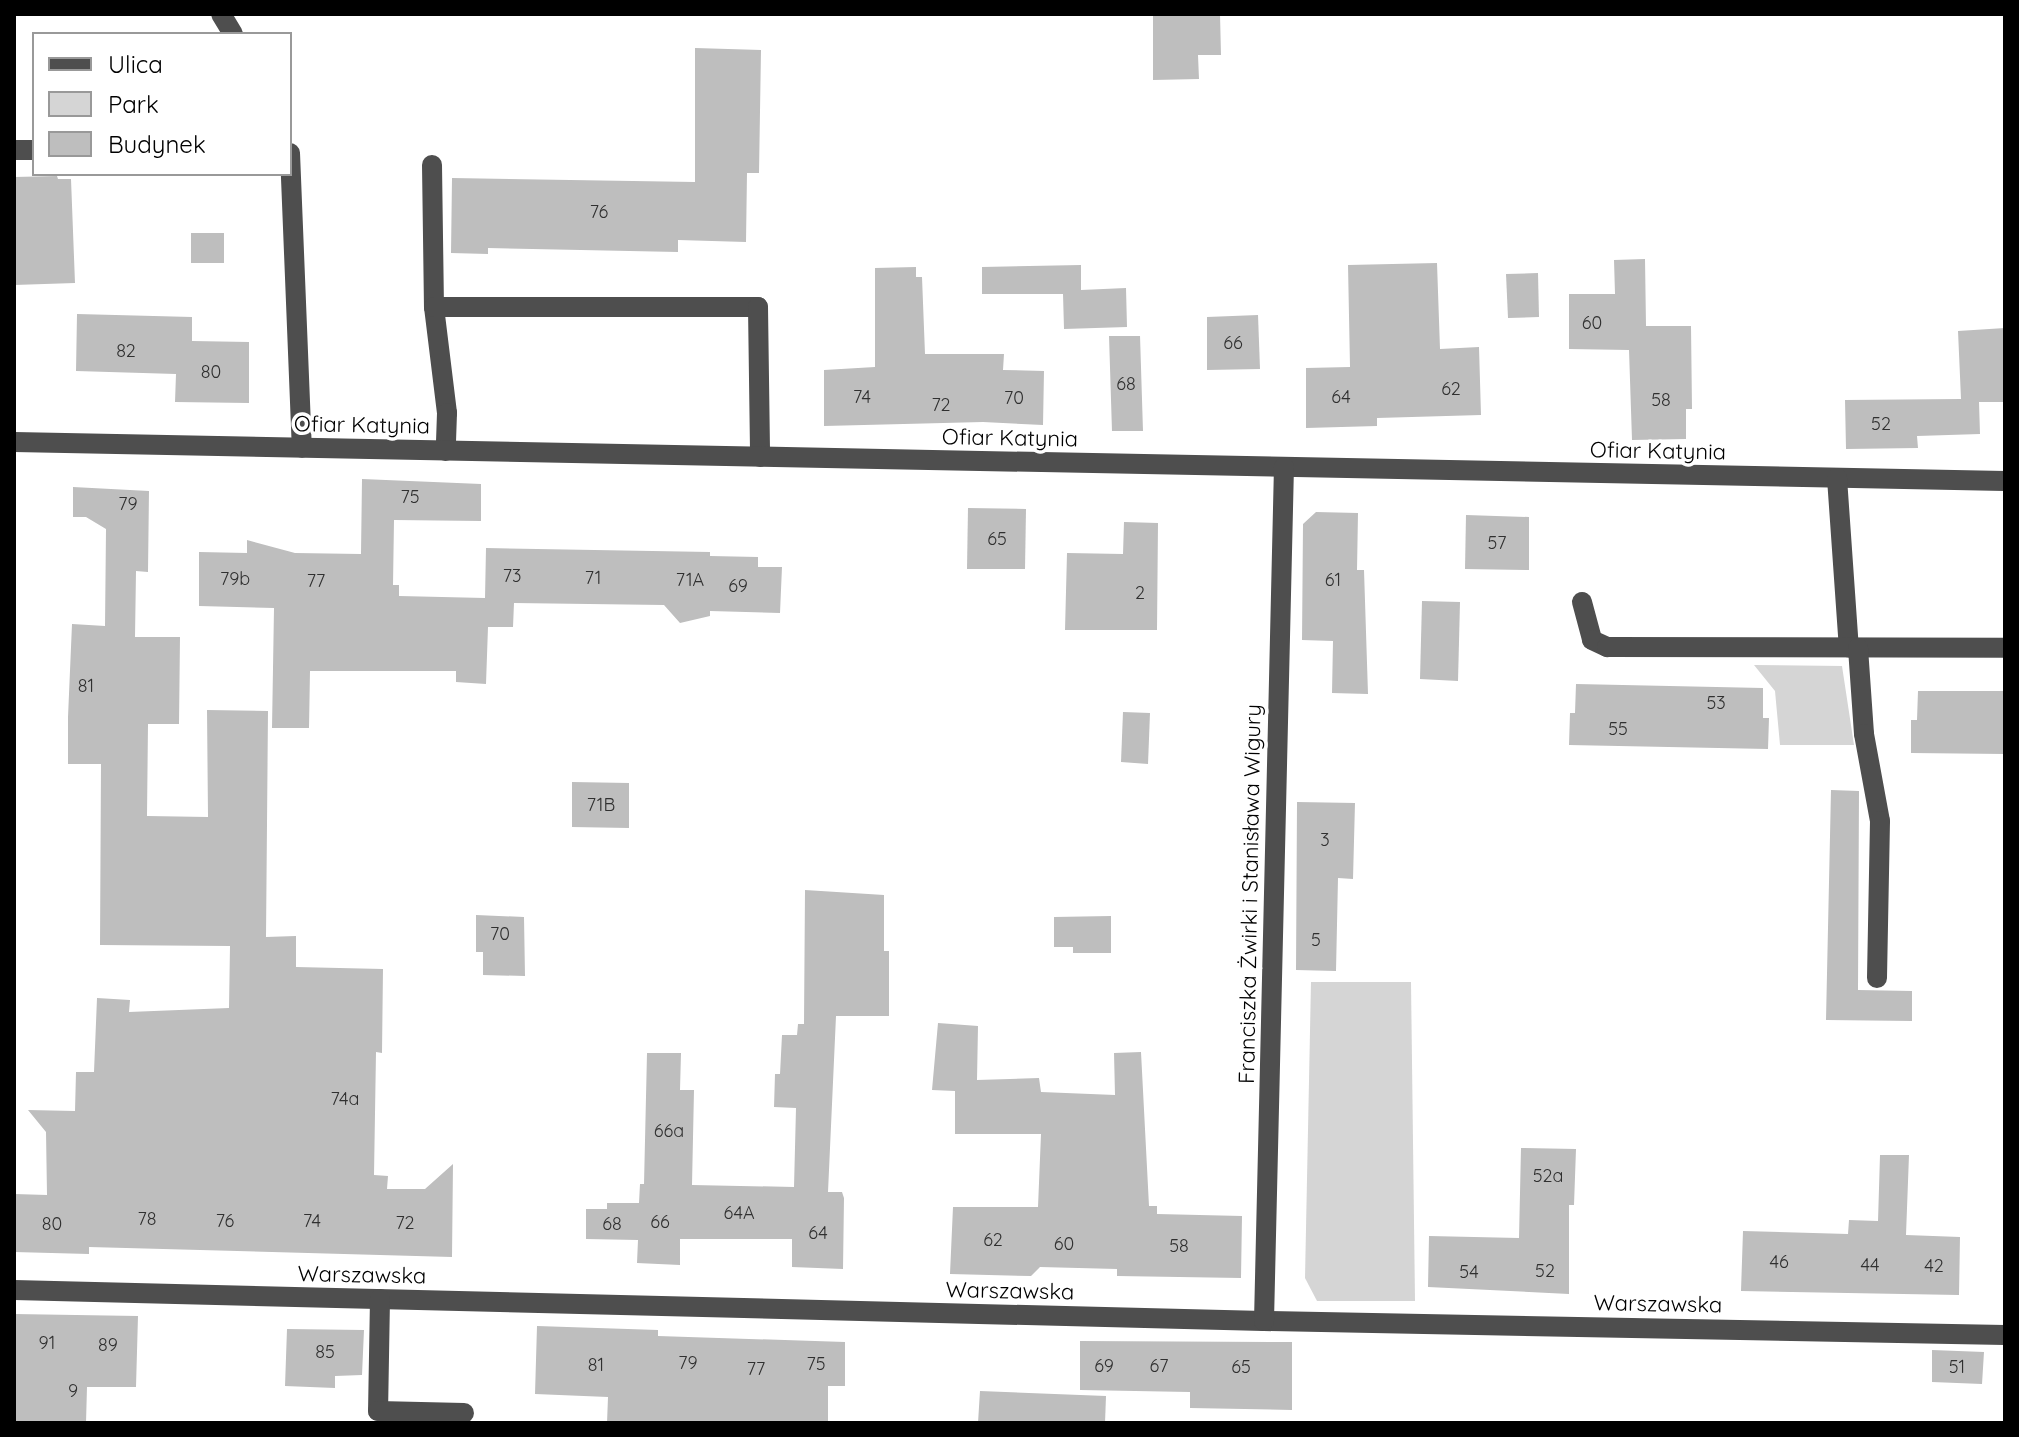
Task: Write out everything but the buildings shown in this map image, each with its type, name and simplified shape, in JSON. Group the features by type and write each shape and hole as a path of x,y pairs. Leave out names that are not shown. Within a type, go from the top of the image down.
{"street":[{"path":"221,14 232,32"},
{"path":"432,165 434,307 447,413 446,451"},
{"path":"291,176 302,448"},
{"path":"434,307 758,307 760,457"},
{"name":"Ofiar Katynia","path":"14,442 2005,481"},
{"name":"Franciszka Żwirki i Stanisława Wigury","path":"1264,1321 1284,467"},
{"path":"1837,478 1864,734 1880,821 1877,978"},
{"path":"1582,602 1592,640 1607,647 2005,648"},
{"name":"Warszawska","path":"14,1290 1264,1321 2005,1335"},
{"path":"380,1299 378,1411 464,1413"}],"green space":[{"path":"1754,665 1842,666 1854,745 1780,745 1775,691"},
{"path":"1311,982 1411,982 1415,1301 1317,1301 1305,1278"}]}
